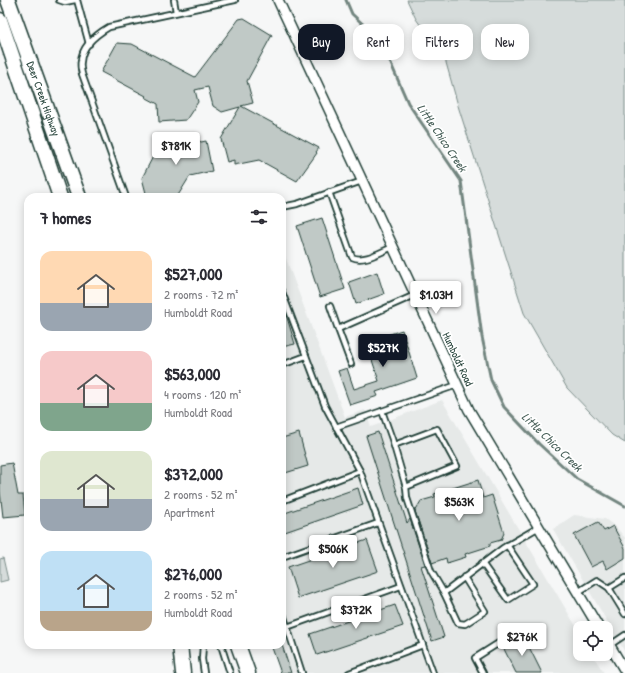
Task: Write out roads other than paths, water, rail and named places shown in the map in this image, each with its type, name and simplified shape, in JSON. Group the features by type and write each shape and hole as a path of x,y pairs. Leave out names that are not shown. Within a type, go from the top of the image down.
{"main road":[{"name":"Deer Creek Highway","path":"8,0 78,193"},
{"name":"Deer Creek Highway","path":"0,20 59,193"},
{"path":"180,649 182,673"},
{"path":"239,649 248,673"}],"street":[{"name":"Humboldt Road","path":"278,0 469,410 596,621"},
{"path":"613,651 625,671"}],"lane":[{"path":"59,0 65,2 76,0 89,44"},
{"path":"174,0 176,12"},
{"path":"125,193 82,74 80,61 84,51 100,32 109,27 235,0"},
{"path":"286,206 297,204 362,181"},
{"path":"329,192 352,257 363,259 393,247"},
{"path":"338,329 415,295"},
{"path":"286,303 325,406 360,472 433,673"},
{"path":"330,306 351,364"},
{"path":"286,364 306,356"},
{"path":"336,427 457,386"},
{"path":"382,411 394,445 406,487 407,498 431,571 444,593 458,623 465,624 485,611 464,577"},
{"path":"394,445 437,429 457,466 406,487"},
{"path":"286,500 360,472"},
{"path":"286,556 378,523"},
{"path":"444,593 507,545 539,527"},
{"path":"482,563 508,600 533,584 507,545"},
{"path":"609,588 625,578"},
{"path":"578,592 597,580 609,588 625,614"},
{"path":"287,627 401,586"},
{"path":"286,624 302,673"},
{"path":"483,673 475,658 513,634"},
{"path":"613,640 625,635"},
{"path":"349,673 423,645"},
{"path":"203,649 202,659 204,673"},
{"path":"221,649 230,673"}],"waterway":[{"name":"Little Chico Creek","path":"346,0 352,14 381,41 408,103 461,181 482,337 491,380 504,407 539,444 577,479 625,506"}]}
